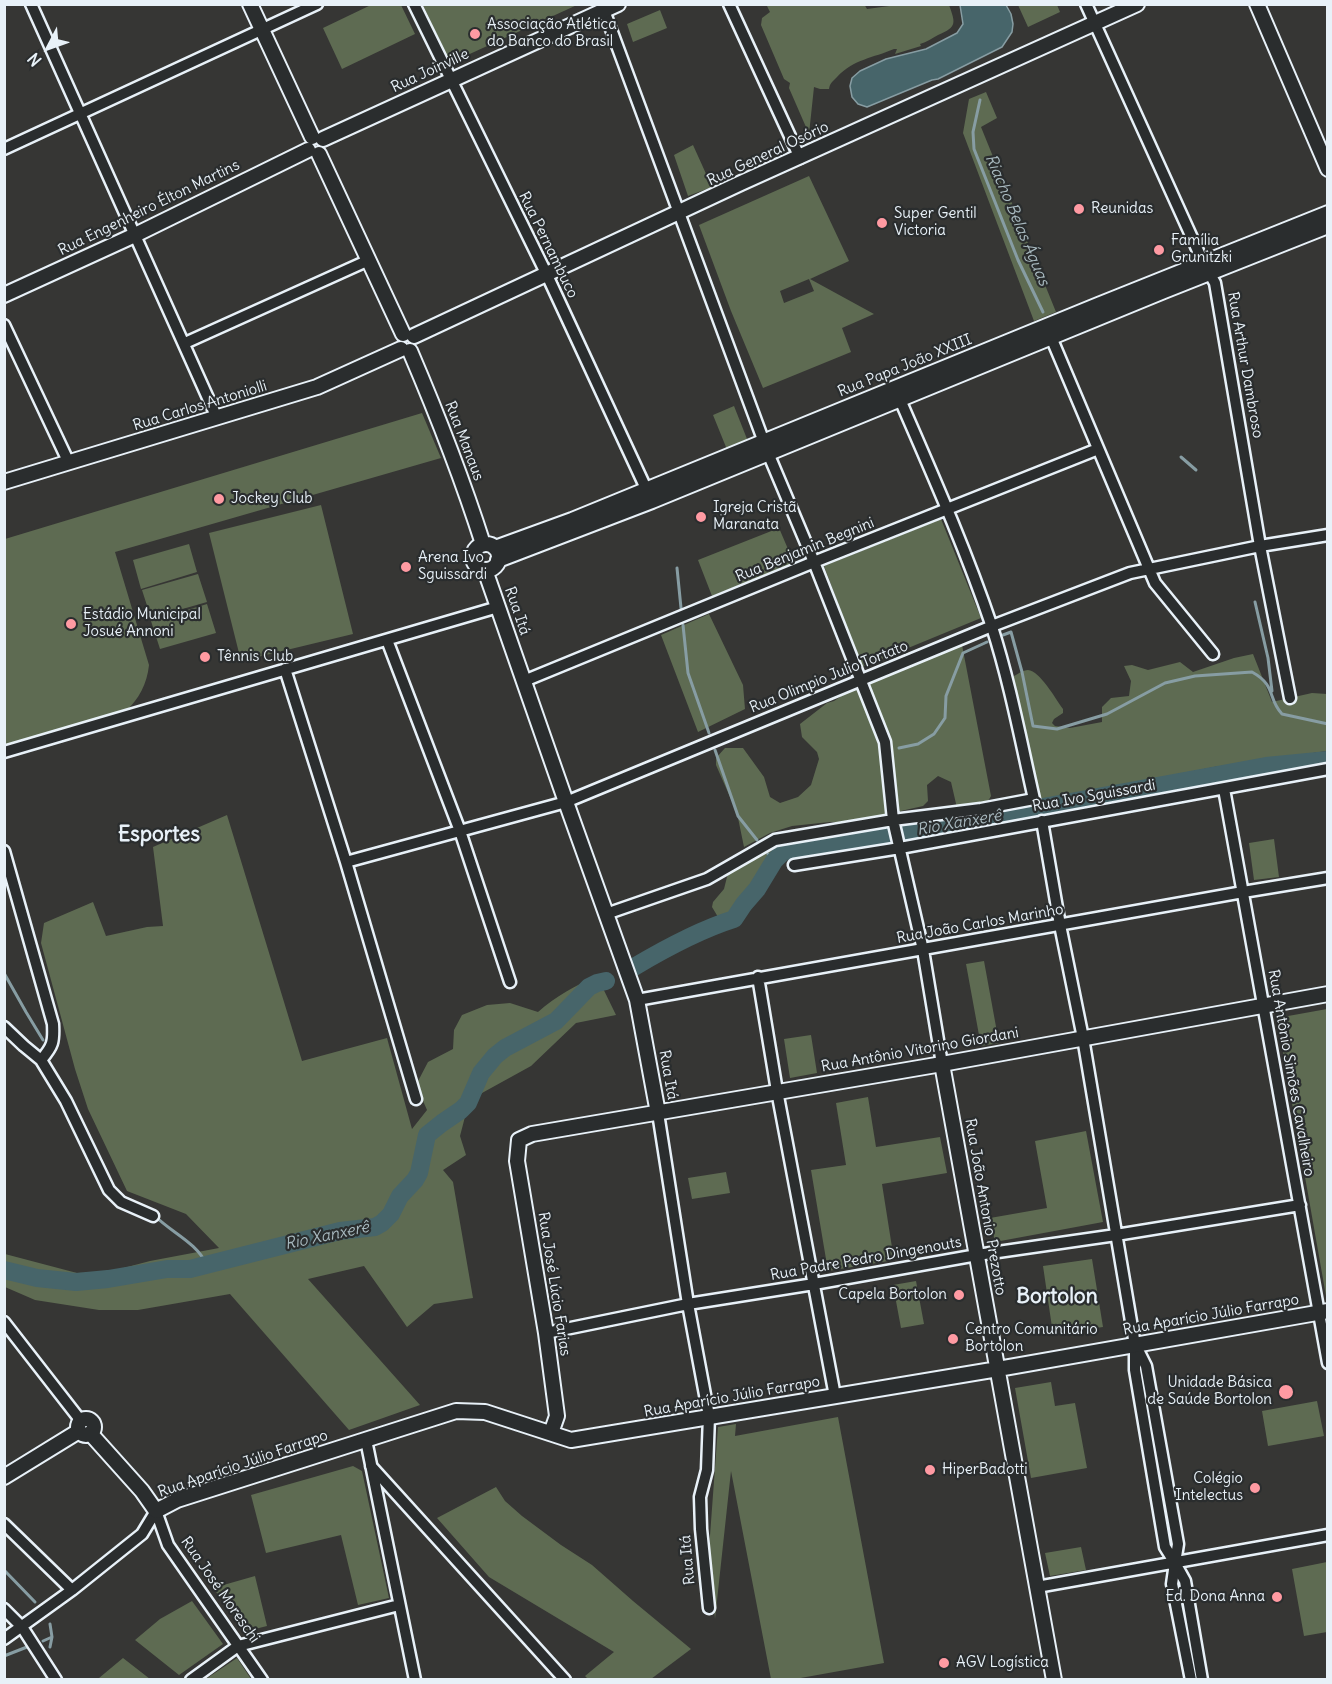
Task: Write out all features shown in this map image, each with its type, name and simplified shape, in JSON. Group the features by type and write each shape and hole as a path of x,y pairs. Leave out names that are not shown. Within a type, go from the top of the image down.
{"street":[{"path":"31,4 218,418"},
{"path":"250,4 369,260 408,335 416,344 405,350"},
{"path":"4,149 317,4"},
{"name":"Rua Pernambuco","path":"414,4 547,275 649,495"},
{"path":"729,4 800,158"},
{"name":"Rua Arthur Dambroso","path":"1086,4 1206,268 1215,283 1260,546 1290,698"},
{"name":"Rua General Osório","path":"408,335 547,275 741,183 1137,4"},
{"path":"1257,4 1328,170"},
{"name":"Rua Joinville","path":"315,145 608,7"},
{"name":"Rua João Antonio Prezotto","path":"608,7 679,214 766,447 862,680 885,742 897,834 923,950 1054,1680"},
{"name":"Rua Engenheiro Élton Martins","path":"4,295 135,235 315,145"},
{"name":"Rua Papa João XXIII","path":"1272,242 1328,213"},
{"name":"Rua Papa João XXIII","path":"492,551 574,525 1100,310 1272,242 1328,226"},
{"path":"185,343 369,260"},
{"path":"4,325 69,463"},
{"path":"1048,332 1155,583 1213,654"},
{"name":"Rua Carlos Antoniolli","path":"4,482 316,387 405,350"},
{"name":"Rua Manaus","path":"405,350 436,411 492,551"},
{"path":"898,394 948,508 992,627"},
{"name":"Rua Benjamin Begnini","path":"524,681 1098,449"},
{"name":"Rua Olimpio Julio Tortato","path":"346,862 566,802 992,627 1130,573 1260,546 1328,535"},
{"path":"476,548 492,551 494,567 485,570 475,564 473,556 476,548"},
{"name":"Rua Itá","path":"485,570 637,1000 709,1416 707,1470 700,1497 709,1608"},
{"path":"4,752 498,607"},
{"name":"Rua Ivo Sguissardi","path":"794,865 981,809 1034,799 1006,674 992,627"},
{"path":"387,640 460,831 510,982"},
{"path":"285,669 346,862 416,1099"},
{"name":"Rua Ivo Sguissardi","path":"606,914 707,879 775,840 897,834 1042,821 1328,768"},
{"name":"Rua Antônio Simões Cavalheiro","path":"1224,789 1300,1205 1323,1312 1328,1363"},
{"path":"1042,821 1083,1038 1136,1345 1135,1370 1165,1547 1185,1581 1202,1680"},
{"path":"4,851 53,1024 54,1040 41,1060"},
{"name":"Rua João Carlos Marinho","path":"637,1000 1328,878"},
{"path":"758,977 777,1091 835,1396"},
{"name":"Rua Antônio Vitorino Giordani","path":"519,1140 532,1134 942,1064 1328,994"},
{"path":"4,1027 41,1060 66,1101 109,1190 121,1202 153,1216"},
{"name":"Rua José Lúcio Farias","path":"519,1140 517,1161 546,1333 557,1416 551,1433"},
{"name":"Rua Padre Pedro Dingenouts","path":"546,1333 688,1304 977,1255 1300,1205"},
{"name":"Rua Aparício Júlio Farrapo","path":"156,1511 177,1500 456,1411 485,1412 571,1440 1323,1312"},
{"name":"Rua José Moreschi","path":"4,1322 83,1428 142,1491 156,1511 168,1545 262,1680"},
{"path":"1136,1345 1146,1366 1178,1544 1172,1584 1191,1680"},
{"path":"1141,1409 1153,1407"},
{"path":"4,1478 83,1428"},
{"path":"366,1440 415,1680"},
{"path":"1149,1454 1161,1452"},
{"path":"371,1466 562,1679"},
{"path":"1157,1503 1170,1500"},
{"path":"4,1639 72,1590 142,1534 156,1511"},
{"path":"4,1524 72,1590"},
{"path":"1037,1587 1328,1535"},
{"path":"190,1680 238,1646 399,1605"},
{"path":"4,1609 22,1627 56,1680"},
{"path":"1179,1618 1191,1617"},
{"path":"1186,1658 1198,1656"}],"green space":[{"path":"373,4 401,5 415,34 342,69 323,28"},
{"path":"770,4 864,4 867,9 904,4 949,5 953,23 949,29 920,44 921,46 895,54 897,49 894,49 850,66 837,77 829,89 814,87 809,134 789,88 790,83 784,79 761,25 762,18 770,12 767,6"},
{"name":"Associação Atlética do Banco do Brasil","path":"423,5 577,5 450,63"},
{"path":"1018,5 1057,5 1060,12 1028,27"},
{"path":"660,10 667,28 633,42 627,24"},
{"path":"986,92 997,118 981,127 1056,312 1034,321 963,133 969,99"},
{"path":"693,145 712,187 688,196 674,155"},
{"path":"809,176 849,261 810,279 874,314 842,328 851,352 763,388 699,225","holes":["809,279 814,291 784,303 780,291"]},
{"path":"734,406 749,444 728,452 713,415"},
{"path":"422,413 441,458 115,552 149,665 142,691 125,712 5,747 5,539"},
{"path":"321,505 353,634 241,661 209,533"},
{"path":"941,519 981,618 862,667 824,566"},
{"path":"779,528 794,563 712,596 698,560"},
{"path":"189,544 197,572 141,589 133,560"},
{"path":"198,574 207,602 151,618 142,590"},
{"path":"207,604 216,633 160,649 151,621"},
{"path":"709,614 743,685 745,709 698,732 661,635"},
{"path":"962,645 991,796 987,803 957,808 951,782 938,776 927,785 928,801 923,806 852,822 792,826 770,833 744,847 737,813 716,765 716,758 725,748 743,748 764,777 770,797 780,803 798,797 811,785 819,759 817,752 802,737 800,724 827,703 855,687"},
{"path":"1253,654 1272,702 1312,693 1327,694 1327,751 1214,767 1103,789 1078,797 1048,803 1042,802 1031,765 1025,728 1018,711 1014,676 1028,670 1037,675 1063,709 1063,713 1052,723 1055,726 1070,728 1102,722 1102,707 1111,698 1129,696 1131,681 1124,666 1132,665 1148,670 1180,662 1193,672"},
{"path":"227,815 302,1061 387,1038 412,1129 427,1110 416,1085 428,1062 453,1049 454,1030 462,1015 487,1005 510,1003 538,1012 566,992 597,976 616,1015 576,1023 531,1066 482,1093 466,1113 460,1136 466,1155 443,1170 453,1182 473,1298 434,1304 407,1327 364,1266 308,1279 420,1405 349,1430 230,1294 138,1310 99,1310 35,1300 5,1287 5,1254 77,1273 108,1272 150,1261 219,1248 186,1214 127,1191 88,1109 41,943 44,923 93,902 106,936 163,926 153,847"},
{"path":"1274,839 1279,877 1254,880 1249,843"},
{"path":"776,845 743,901 728,917 718,917 712,907 713,902 724,889 731,869"},
{"path":"984,961 999,1043 981,1046 966,964"},
{"path":"1327,1009 1328,1296 1326,1296 1277,1018"},
{"path":"811,1035 817,1073 790,1078 784,1039"},
{"path":"868,1097 876,1147 940,1137 947,1173 882,1184 894,1260 828,1271 811,1170 846,1165 836,1103"},
{"path":"1086,1131 1103,1222 995,1242 990,1218 1047,1208 1035,1141"},
{"path":"726,1172 730,1193 692,1199 688,1178"},
{"path":"1092,1259 1103,1327 1053,1334 1043,1266"},
{"path":"916,1281 924,1324 901,1328 893,1285"},
{"path":"1051,1382 1055,1406 1075,1403 1087,1468 1031,1478 1015,1388"},
{"path":"1317,1401 1324,1436 1268,1446 1262,1411"},
{"path":"838,1417 884,1663 795,1679 771,1679 731,1471 715,1619 709,1549 718,1427 736,1424 735,1436"},
{"path":"353,1466 362,1471 389,1598 358,1605 341,1535 266,1553 251,1495"},
{"path":"496,1487 505,1501 522,1516 592,1565 691,1649 651,1679 588,1679 585,1676 614,1652 489,1577 437,1518"},
{"path":"1081,1547 1086,1570 1050,1576 1045,1553"},
{"path":"1327,1562 1327,1632 1304,1636 1292,1569"},
{"path":"255,1576 267,1626 247,1631 213,1588"},
{"path":"192,1601 223,1644 179,1675 135,1640 160,1619"},
{"path":"123,1658 150,1679 99,1678"},
{"path":"237,1658 251,1679 206,1679"}],"water":[{"path":"960,5 1006,5 1013,24 1012,32 1002,47 938,79 867,107 858,104 852,97 850,86 852,78 860,71 886,59 926,49 957,33 963,24"}],"waterway":[{"name":"Riacho Belas Águas","path":"980,100 973,132 974,149 1018,260 1043,312"},
{"name":"Riacho Belas Águas","path":"1181,457 1196,470"},
{"path":"677,568 681,608"},
{"name":"Riacho Belas Águas","path":"1255,602 1268,658 1272,691"},
{"path":"683,625 688,673 709,733"},
{"path":"1003,635 1011,632 1033,726 1057,729 1107,714 1165,683 1195,676 1252,672 1269,687 1274,703 1282,714 1328,724"},
{"path":"899,748 918,744 934,734 945,718 946,696 963,653 987,642"},
{"path":"715,750 738,816 757,840"},
{"name":"Rio Xanxerê","path":"634,967 683,940 734,919 757,889 774,861 784,851 813,850 827,845 1266,766 1328,760"},
{"path":"768,854 774,861"},
{"path":"4,973 43,1040"},
{"name":"Rio Xanxerê","path":"4,1270 37,1278 76,1282 108,1279 167,1269 190,1269 340,1231 375,1227 391,1214 400,1196 419,1173 427,1135 468,1103 481,1073 495,1056 505,1048 556,1021 589,987 606,981"},
{"path":"155,1216 197,1250 207,1265"},
{"path":"4,1570 35,1602"},
{"path":"50,1624 52,1637 50,1647"},
{"path":"43,1641 52,1637"},
{"path":"4,1656 27,1647"}],"place":[{"name":"Associação Atlética do Banco do Brasil","path":"475,34"},
{"name":"Reunidas","path":"1079,209"},
{"name":"Super Gentil Victoria","path":"882,223"},
{"name":"Família Grunitzki","path":"1159,250"},
{"name":"Jockey Club","path":"219,499"},
{"name":"Igreja Cristã Maranata","path":"701,517"},
{"name":"Arena Ivo Sguissardi","path":"406,567"},
{"name":"Estádio Municipal Josué Annoni","path":"71,624"},
{"name":"Tênnis Club","path":"205,657"},
{"name":"Capela Bortolon","path":"959,1295"},
{"name":"Centro Comunitário Bortolon","path":"953,1339"},
{"name":"Unidade Básica de Saúde Bortolon","path":"1286,1392"},
{"name":"HiperBadotti","path":"930,1470"},
{"name":"Colégio Intelectus","path":"1255,1488"},
{"name":"Ed. Dona Anna","path":"1277,1597"},
{"name":"AGV Logística","path":"944,1663"}],"district":[{"name":"Esportes","path":"159,835"},
{"name":"Bortolon","path":"1057,1297"}]}
